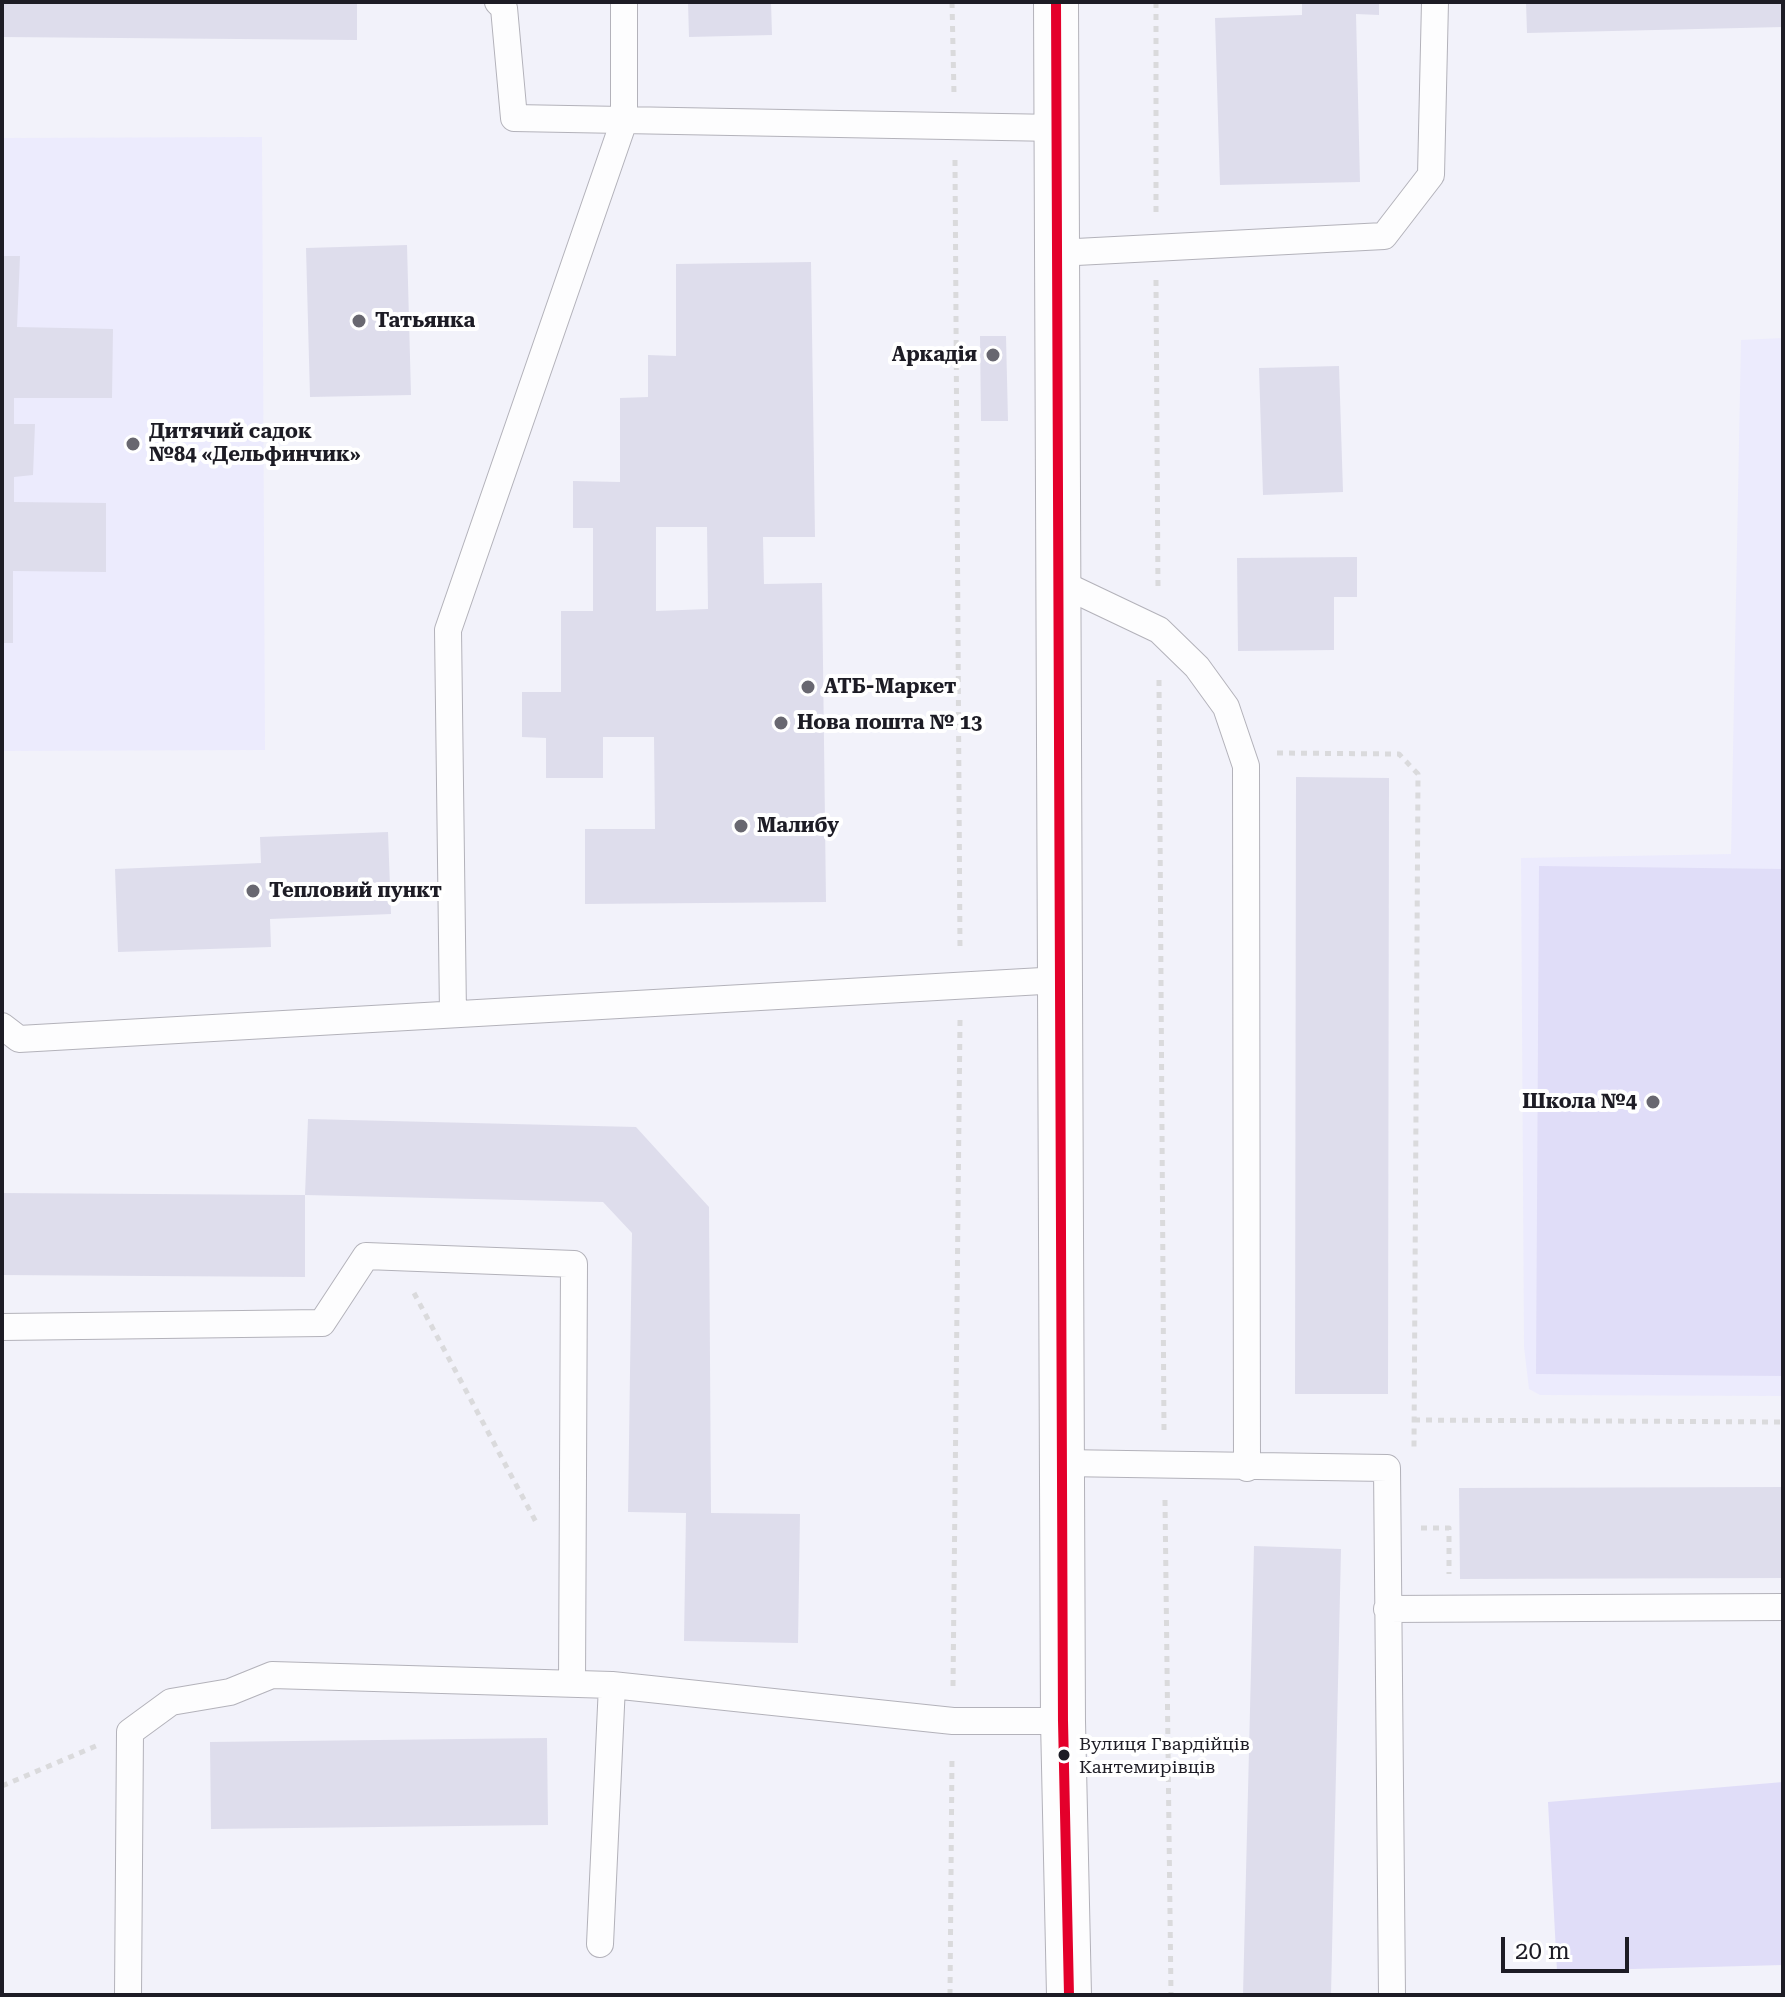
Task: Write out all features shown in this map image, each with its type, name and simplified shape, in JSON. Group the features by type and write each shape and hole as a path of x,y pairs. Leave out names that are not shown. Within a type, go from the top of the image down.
{"street":[{"path":"1056,2 1063,1721 1069,1995"}],"lane":[{"path":"498,2 504,8 514,118 1056,128"},
{"path":"453,1014 448,630 624,121 624,2"},
{"path":"1057,253 1384,236 1431,175 1435,2"},
{"path":"1058,582 1159,630 1197,667 1226,707 1246,766 1247,1468"},
{"path":"8,1035 1060,980"},
{"path":"2,1327 322,1323 366,1256 574,1264 572,1683"},
{"path":"1062,1463 1387,1468 1392,1995"},
{"path":"1387,1609 1776,1607 1783,1630"},
{"path":"128,1995 130,1732 171,1702 230,1692 272,1675 612,1685 953,1721 1063,1721"},
{"path":"600,1944 612,1685"}],"path":[{"path":"1156,2 1164,1465 1171,1995"},
{"path":"1240,752 1399,754 1418,774 1414,1451"},
{"path":"394,1257 573,1592"},
{"path":"1414,1420 1783,1422"},
{"path":"1388,1529 1449,1528 1449,1608"},
{"path":"2,1786 130,1732"}],"shaded area":[{"name":"Дитячий садок №84 «Дельфинчик»","path":"262,137 265,750 2,751 2,138"},
{"name":"Школа №4","path":"1783,338 1783,1396 1540,1395 1529,1389 1524,1347 1521,858 1731,854 1741,340"},
{"name":"Школа №4","path":"1539,866 1783,869 1783,1376 1536,1374"},
{"path":"1783,1782 1783,1965 1557,1971 1548,1802"}],"building":[{"path":"2,2 357,2 357,40 2,37"},
{"path":"688,2 771,2 772,35 689,37"},
{"path":"1302,2 1379,2 1379,15 1356,14 1360,182 1220,185 1215,18 1302,15"},
{"path":"1526,2 1783,2 1783,27 1527,33"},
{"name":"Татьянка","path":"407,245 411,395 310,397 306,248"},
{"path":"2,256 20,256 17,327 113,329 112,398 14,398 14,424 35,424 33,475 14,477 14,502 106,503 106,572 13,571 13,643 2,643"},
{"path":"811,262 815,537 763,537 764,584 822,583 826,902 585,904 585,829 655,829 654,737 603,737 603,778 546,778 546,738 522,737 522,692 561,692 561,611 593,611 593,528 573,528 573,481 620,482 620,398 648,397 648,355 676,356 676,264","holes":["656,527 707,527 708,609 656,611"]},
{"path":"980,336 1006,336 1008,421 981,421"},
{"path":"1339,366 1343,492 1263,495 1259,368"},
{"path":"1357,557 1357,597 1334,597 1334,650 1238,651 1237,558"},
{"path":"1296,777 1389,778 1388,1394 1295,1394"},
{"name":"Тепловий пункт","path":"388,832 391,914 270,919 271,947 118,952 115,869 261,863 260,837"},
{"path":"308,1119 636,1127 709,1207 711,1513 800,1514 798,1643 684,1641 686,1513 628,1512 632,1233 603,1202 305,1195"},
{"path":"2,1193 305,1195 305,1277 2,1275"},
{"path":"1783,1487 1783,1578 1460,1579 1459,1488"},
{"path":"1254,1546 1341,1549 1331,1995 1243,1995"},
{"path":"547,1738 548,1825 211,1829 210,1742"}],"transit line":[{"path":"1056,2 1063,1721 1069,1995"}],"place":[{"name":"Татьянка","path":"359,321"},
{"name":"Аркадія","path":"993,355"},
{"name":"Дитячий садок №84 «Дельфинчик»","path":"133,444"},
{"name":"АТБ-Маркет","path":"808,687"},
{"name":"Нова пошта № 13","path":"781,723"},
{"name":"Малибу","path":"741,826"},
{"name":"Тепловий пункт","path":"253,891"},
{"name":"Школа №4","path":"1653,1102"},
{"name":"Вулиця Гвардійців Кантемирівців","path":"1064,1755"}]}
